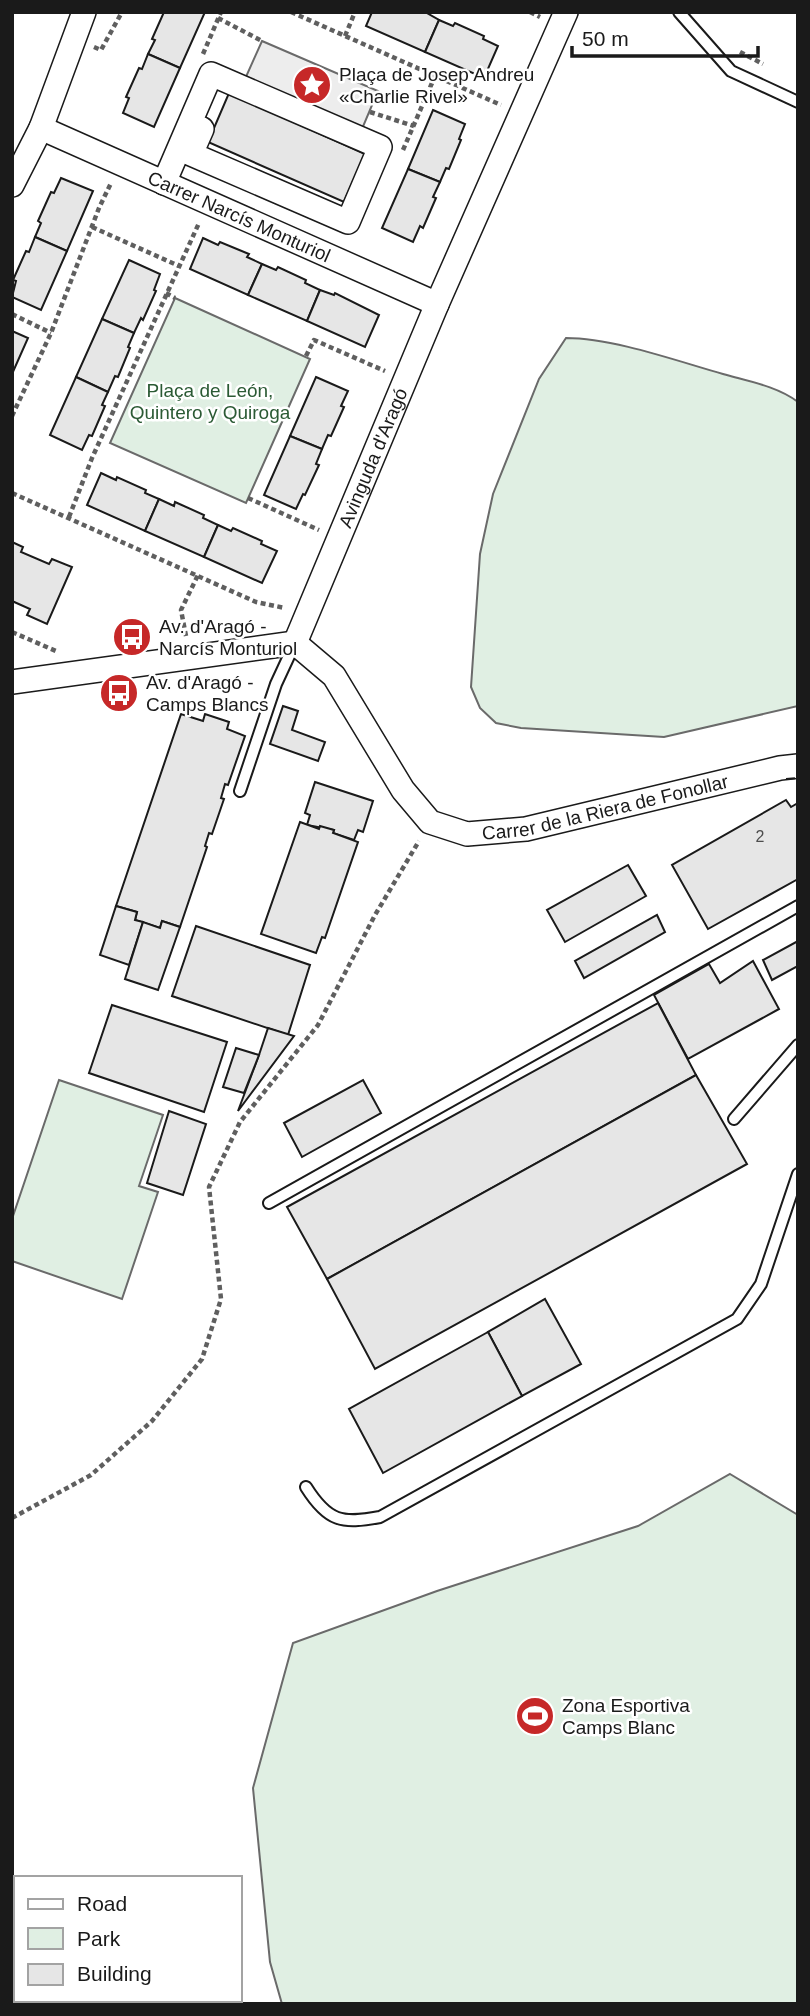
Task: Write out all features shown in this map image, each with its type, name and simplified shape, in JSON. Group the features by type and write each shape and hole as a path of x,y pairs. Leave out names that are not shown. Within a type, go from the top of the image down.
{"street":[{"path":"12,186 41,128 84,12"},
{"name":"Avinguda d'Aragó","path":"295,643 437,304 566,12"},
{"path":"164,183 211,74 380,147 348,222 191,154 202,129 190,123"},
{"name":"Carrer Narcís Monturiol","path":"41,128 437,304"},
{"path":"12,682 295,643 334,676 403,790 430,822"},
{"name":"Carrer de la Riera de Fonollar","path":"430,822 467,834 526,829 780,768 798,766"}],"lane":[{"path":"679,12 731,71 798,102"},
{"path":"240,791 276,684 295,643"},
{"path":"269,1203 798,906"},
{"path":"734,1119 798,1045"},
{"path":"306,1488 324,1512 340,1520 359,1521 380,1517 737,1319 761,1284 798,1174"}],"path":[{"path":"101,50 122,12"},
{"path":"221,12 218,18 262,41"},
{"path":"291,12 521,114"},
{"path":"345,36 355,12"},
{"path":"729,47 771,68"},
{"path":"421,110 435,76"},
{"path":"370,112 414,126"},
{"path":"12,416 51,333 99,208 110,187"},
{"path":"69,517 84,476 199,223"},
{"path":"92,227 179,266"},
{"path":"166,293 175,298"},
{"path":"12,314 51,333"},
{"path":"306,356 314,340 405,380"},
{"path":"101,439 110,443"},
{"path":"12,493 256,601 308,614"},
{"path":"248,498 339,538"},
{"path":"184,626 181,610 198,575"},
{"path":"12,1518 91,1475 152,1421 202,1359 221,1299 209,1187 240,1122 318,1025 375,915 430,822"}],"green space":[{"name":"Plaça de León, Quintero y Quiroga","path":"175,298 310,359 246,503 110,443"},
{"path":"566,338 604,342 645,351 762,385 798,402 798,706 664,737 521,728 496,723 480,708 471,687 480,554 493,494 539,379"},
{"path":"59,1080 163,1115 139,1186 158,1192 122,1299 12,1261 12,1219"},
{"name":"Zona Esportiva Camps Blanc","path":"730,1474 798,1515 798,2004 282,2004 270,1962 253,1788 293,1643 437,1591 638,1526"}],"shaded area":[{"name":"Plaça de Josep Andreu «Charlie Rivel»","path":"262,41 378,91 362,129 245,79"}],"building":[{"path":"164,12 205,12 180,68 148,54"},
{"path":"372,12 425,12 439,20 425,52 366,26"},
{"path":"439,20 453,26 455,23 484,36 483,39 498,46 484,78 425,52"},
{"path":"148,54 180,68 154,127 123,113 129,98 126,97"},
{"path":"229,93 365,154 344,202 208,142"},
{"path":"433,110 465,124 449,169 446,168 440,182 408,169"},
{"path":"408,169 440,182 423,228 420,226 413,242 382,228"},
{"path":"61,178 93,191 67,251 35,237 41,223 38,221 51,192 54,193"},
{"path":"35,237 67,251 41,310 12,297 16,281 13,280"},
{"path":"203,238 249,254 247,257 262,264 248,295 190,269"},
{"path":"129,260 160,274 154,290 156,291 134,333 102,319"},
{"path":"262,264 276,270 278,267 320,290 307,321 248,295"},
{"path":"320,290 334,295 335,293 379,315 365,347 307,321"},
{"path":"102,319 134,333 118,377 115,376 108,392 76,377"},
{"path":"12,331 28,338 12,374"},
{"path":"76,377 108,392 92,436 89,435 82,450 50,435"},
{"path":"316,377 348,391 331,436 328,435 322,449 290,436"},
{"path":"290,436 322,449 316,464 319,465 296,509 264,495"},
{"path":"101,473 146,490 145,493 159,499 145,531 87,505"},
{"path":"159,499 174,506 175,502 204,515 203,518 218,525 204,557 145,531"},
{"path":"218,525 231,531 233,528 277,551 262,583 204,557"},
{"path":"12,542 23,547 21,552 49,564 52,559 72,567 47,624 27,615 30,609 12,601"},
{"path":"283,706 298,711 292,730 325,742 318,761 270,744"},
{"path":"181,714 203,721 205,714 229,722 227,729 245,736 228,785 225,784 221,798 224,799 212,834 209,833 205,846 207,847 180,927 162,921 160,928 135,920 137,912 116,906"},
{"path":"315,782 373,801 363,832 358,830 354,840 333,833 334,830 307,825 310,815 305,813"},
{"path":"786,800 791,807 798,803 798,879 708,929 672,865"},
{"path":"300,822 319,829 320,826 334,830 333,833 358,842 325,938 322,937 316,953 261,934"},
{"path":"628,865 646,896 565,942 547,910"},
{"path":"116,906 137,912 135,920 143,922 129,965 100,955"},
{"path":"657,915 665,932 584,978 575,961"},
{"path":"162,921 180,927 158,990 125,979 143,922 160,928"},
{"path":"196,926 310,965 288,1035 172,996"},
{"path":"798,941 798,966 772,980 763,960"},
{"path":"753,961 779,1009 688,1059 654,995 709,964 720,983"},
{"path":"658,1003 696,1075 327,1279 287,1207"},
{"path":"112,1005 227,1042 204,1112 89,1073"},
{"path":"268,1028 294,1036 238,1111 259,1055"},
{"path":"236,1048 259,1055 244,1093 223,1087"},
{"path":"696,1075 747,1164 375,1369 327,1279"},
{"path":"363,1080 381,1113 302,1157 284,1123"},
{"path":"169,1111 206,1124 183,1195 147,1183"},
{"path":"545,1299 581,1364 522,1396 488,1332"},
{"path":"488,1332 522,1396 383,1473 349,1409"}],"fence":[{"path":"786,779 798,778"}],"place":[{"name":"Plaça de Josep Andreu «Charlie Rivel»","path":"312,85"},
{"name":"Av. d'Aragó - Narcís Monturiol","path":"132,637"},
{"name":"Av. d'Aragó - Camps Blancs","path":"119,693"},
{"name":"Zona Esportiva Camps Blanc","path":"535,1716"}]}
